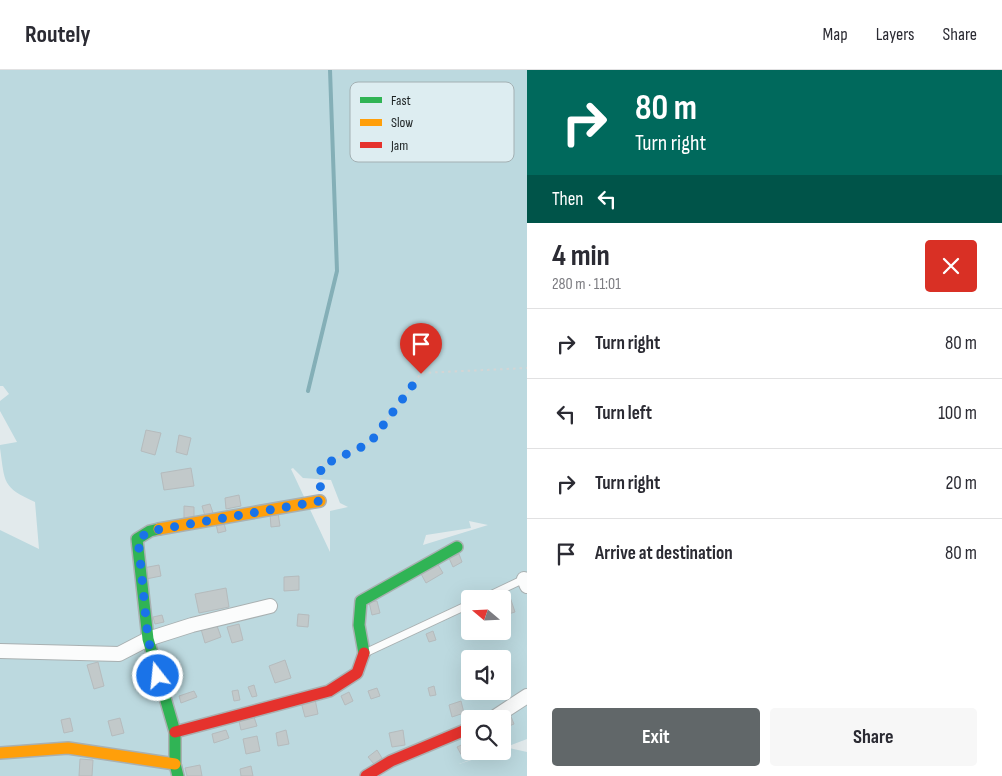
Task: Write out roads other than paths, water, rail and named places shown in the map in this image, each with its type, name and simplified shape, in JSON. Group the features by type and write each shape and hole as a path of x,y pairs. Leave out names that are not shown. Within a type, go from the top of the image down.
{"street":[{"path":"178,776 175,764 175,732 148,639 138,539 150,531 320,501"},
{"path":"175,732 329,691 357,673 364,653 359,625 361,601 457,547"},
{"path":"0,651 118,654 148,639 192,625 270,606"},
{"path":"506,710 527,696"},
{"path":"366,776 391,761 461,732"},
{"path":"0,753 68,748 175,764"}],"lane":[{"path":"507,590 526,583"},
{"path":"364,653 461,608"}],"waterway":[{"path":"308,391 337,271 330,70"}]}
